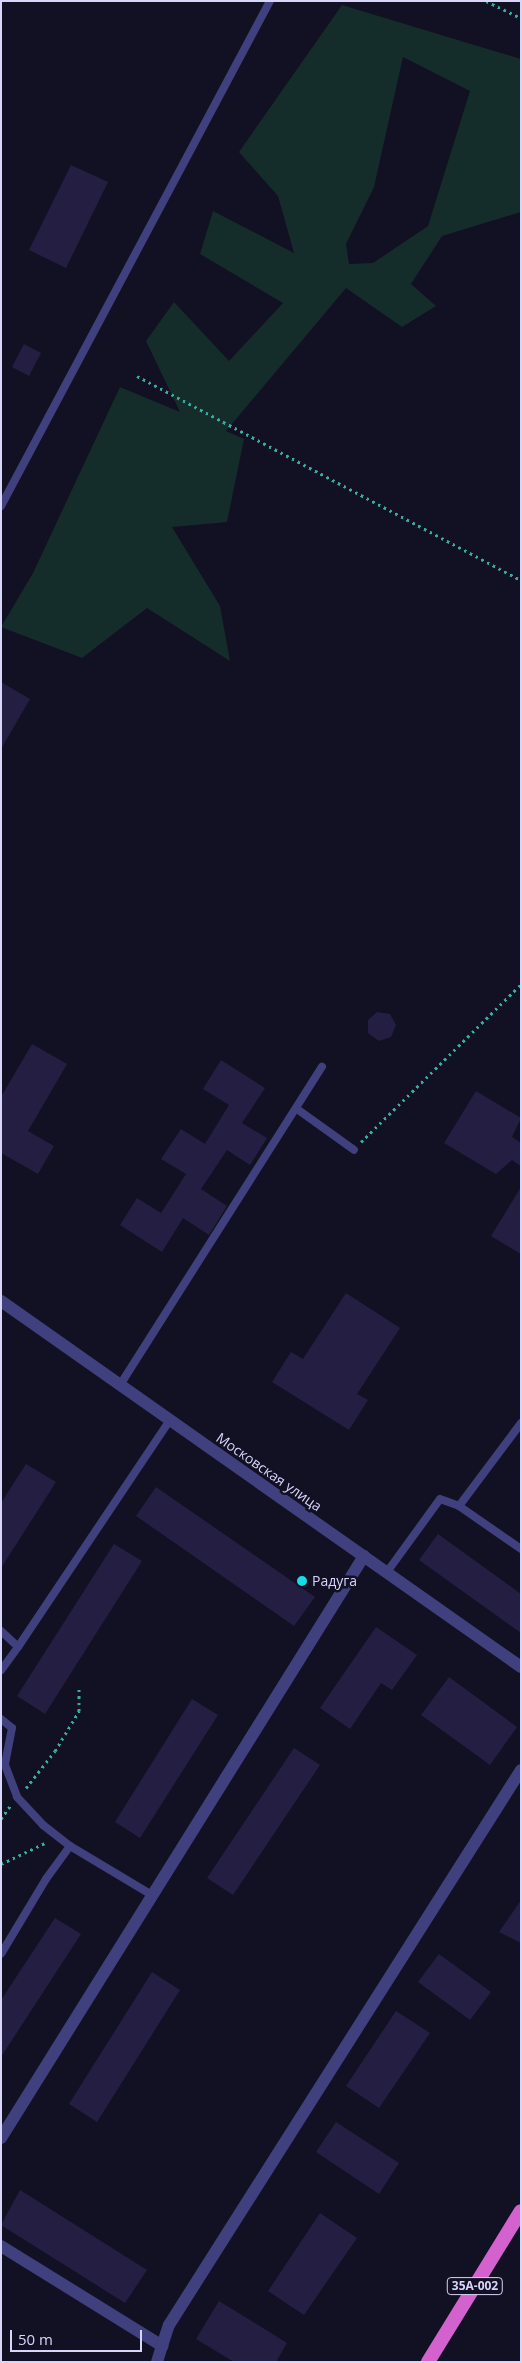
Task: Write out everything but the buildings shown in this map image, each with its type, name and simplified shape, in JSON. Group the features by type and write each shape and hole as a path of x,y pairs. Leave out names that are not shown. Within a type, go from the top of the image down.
{"highway":[{"name":"35А-002","path":"428,2362 521,2211"}],"street":[{"name":"Московская улица","path":"1,1300 521,1667"},
{"path":"1,2138 364,1556"},
{"path":"157,2362 169,2325 521,1770"},
{"path":"1,2246 162,2346"}],"lane":[{"path":"1,506 270,1"},
{"path":"120,1385 322,1067"},
{"path":"297,1109 354,1150"},
{"path":"1,1670 170,1420"},
{"path":"459,1506 521,1423"},
{"path":"387,1572 408,1539 440,1499 459,1506 521,1549"},
{"path":"1,1631 18,1647"},
{"path":"1,1719 12,1728 5,1766 17,1796 70,1846 152,1894"},
{"path":"1,1954 46,1879 70,1846"}],"path":[{"path":"486,1 521,18"},
{"path":"137,376 521,580"},
{"path":"354,1150 521,984"},
{"path":"1,1819 17,1796 36,1778 79,1711 79,1686"},
{"path":"1,1864 56,1834"}],"green space":[{"path":"342,5 521,59 521,212 442,236 411,284 436,306 402,327 346,288 226,431 244,439 227,522 172,527 220,606 230,661 147,608 82,658 1,627 33,573 120,387 180,412 146,341 174,302 229,361 283,303 200,254 213,211 294,253 278,196 239,152","holes":["403,57 470,91 428,226 373,263 349,264 346,244 374,187"]}],"place":[{"name":"Радуга","path":"302,1581"}]}
